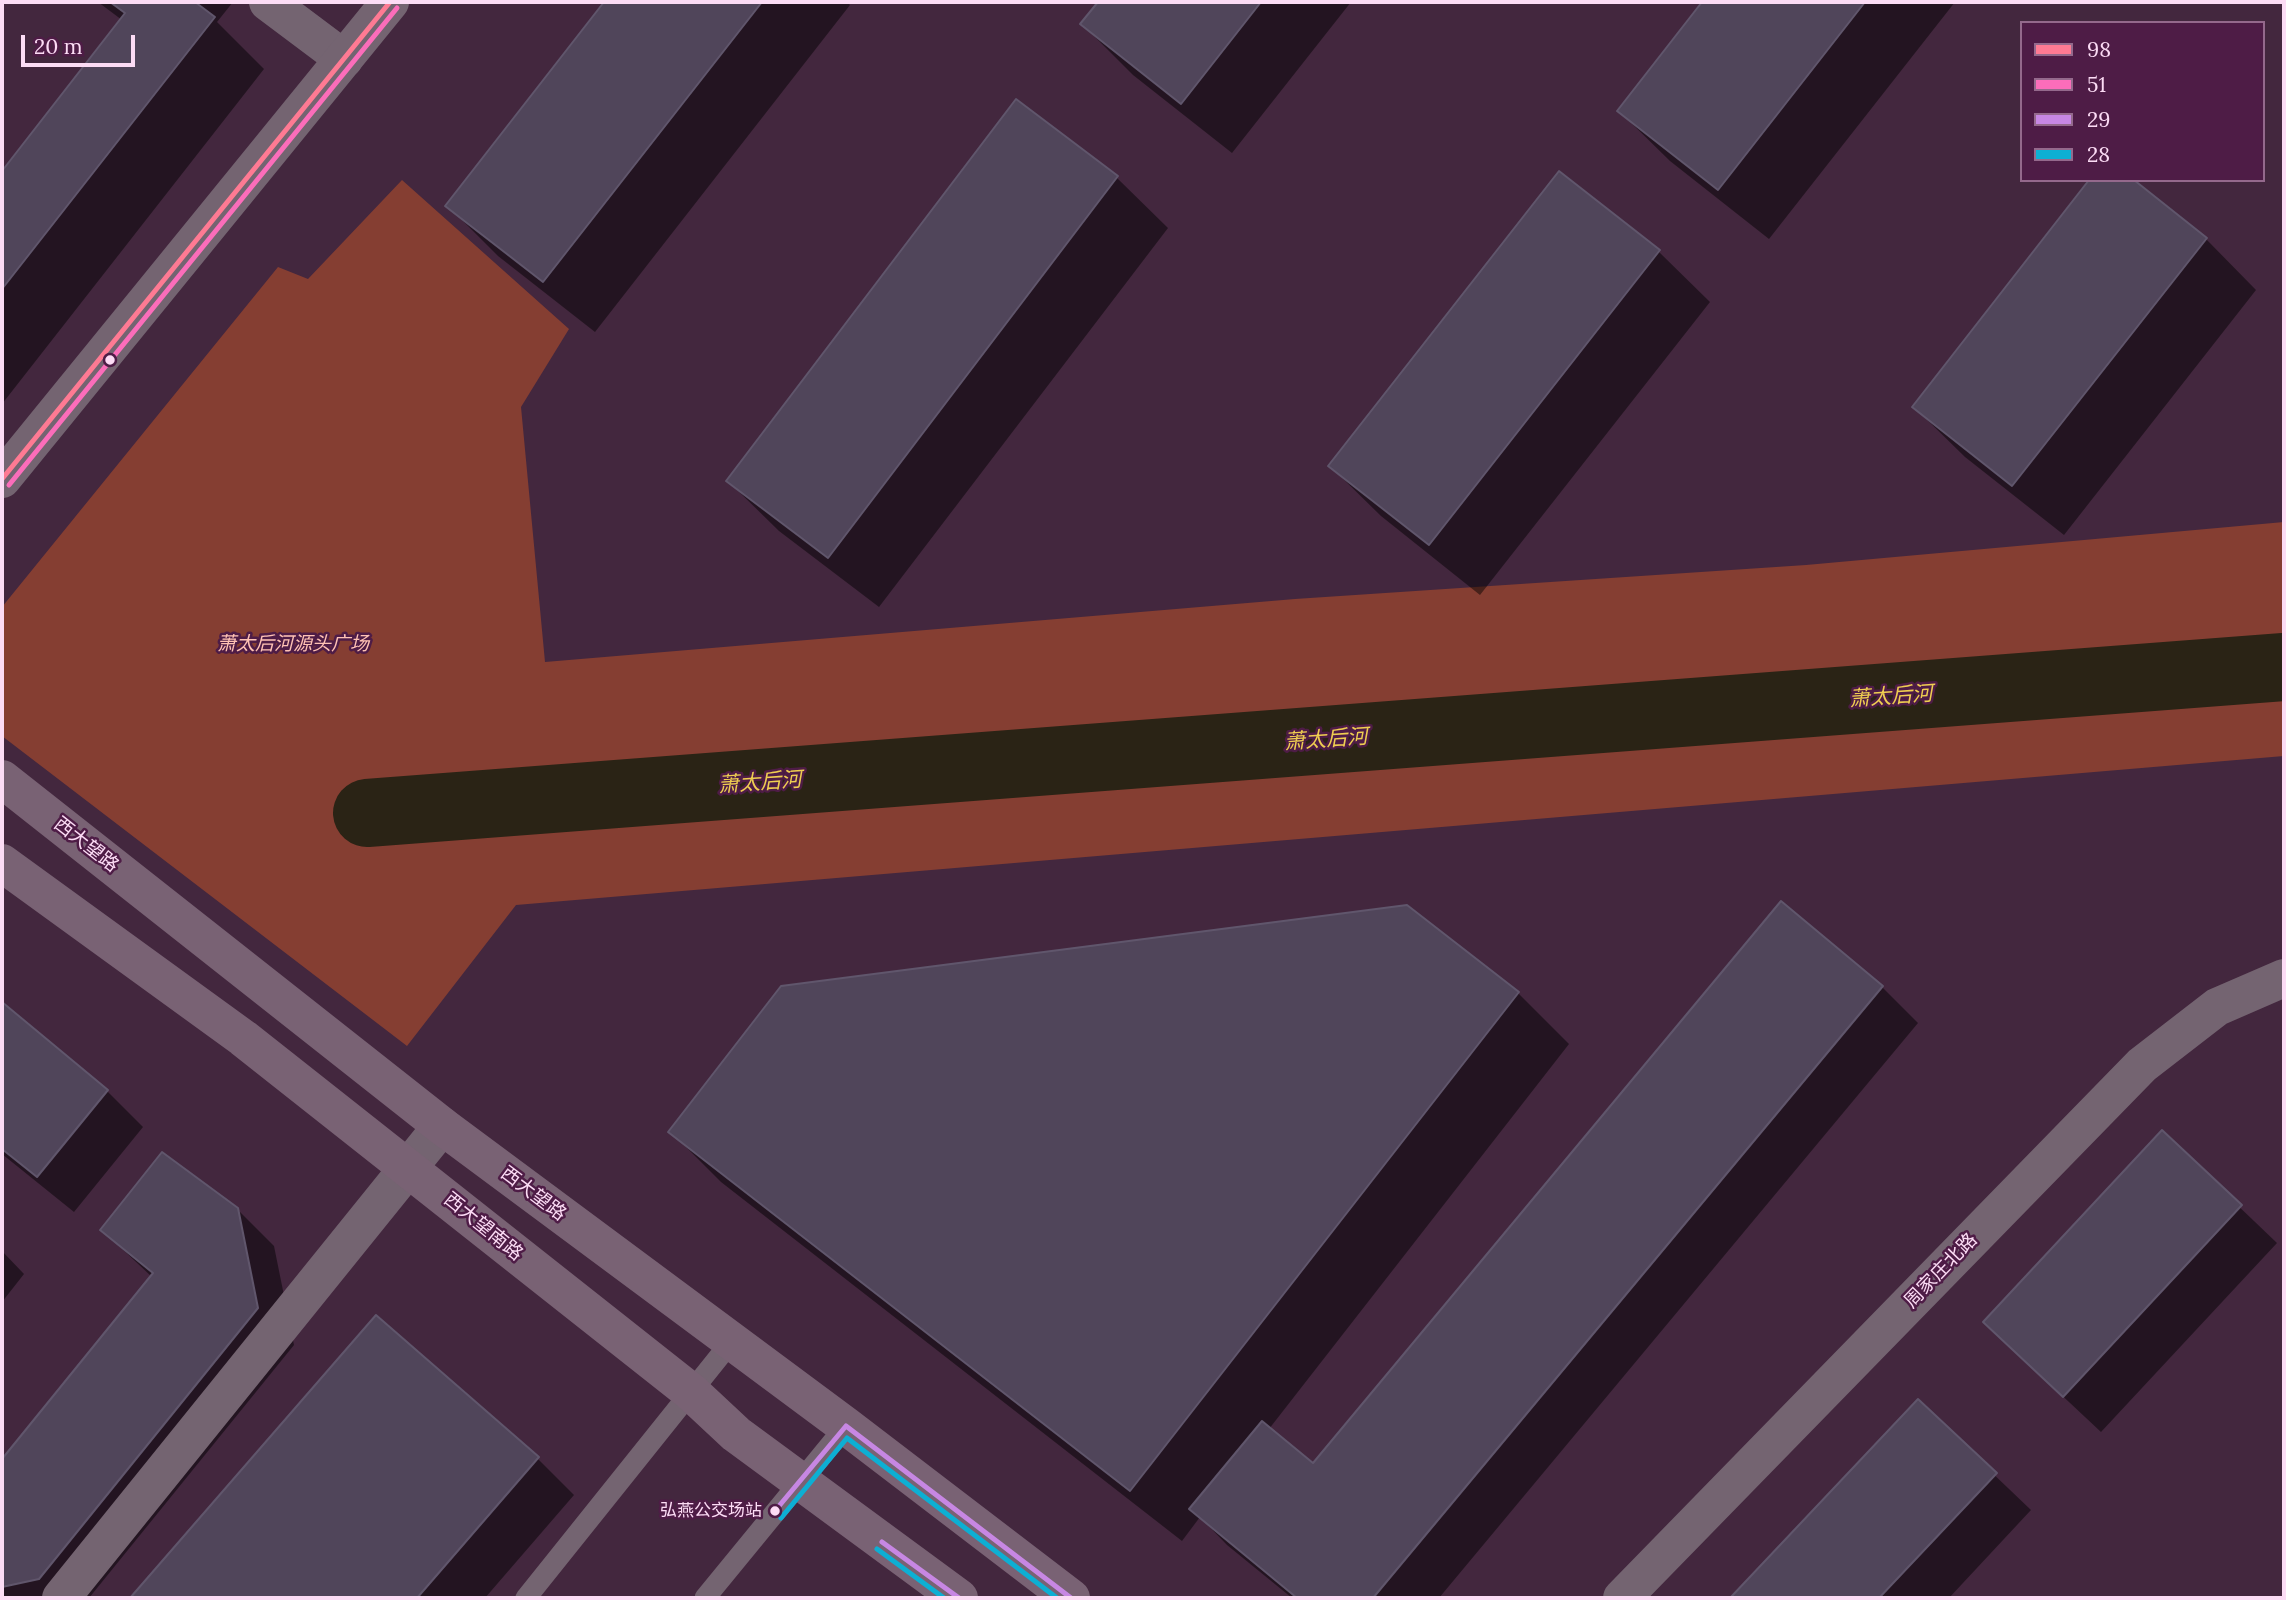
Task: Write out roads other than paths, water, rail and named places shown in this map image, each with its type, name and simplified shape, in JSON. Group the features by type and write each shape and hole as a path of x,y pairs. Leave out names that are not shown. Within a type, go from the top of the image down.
{"main road":[{"name":"西大望路","path":"2,779 442,1126 846,1426 1071,1598"},
{"name":"西大望南路","path":"2,863 243,1038 691,1392 736,1434 959,1598"}],"street":[{"path":"268,2 344,59"},
{"path":"2,479 390,2"},
{"name":"周家庄北路","path":"1622,1598 2142,1065 2217,1007 2284,978"},
{"path":"61,1598 442,1126"}],"lane":[{"path":"526,1598 731,1342"},
{"path":"705,1598 846,1426"}],"waterway":[{"name":"萧太后河","path":"367,813 2284,667"}],"place":[{"name":"弘燕公交场站","path":"775,1511"}],"park label":[{"name":"萧太后河源头广场","path":"293,645"}]}
